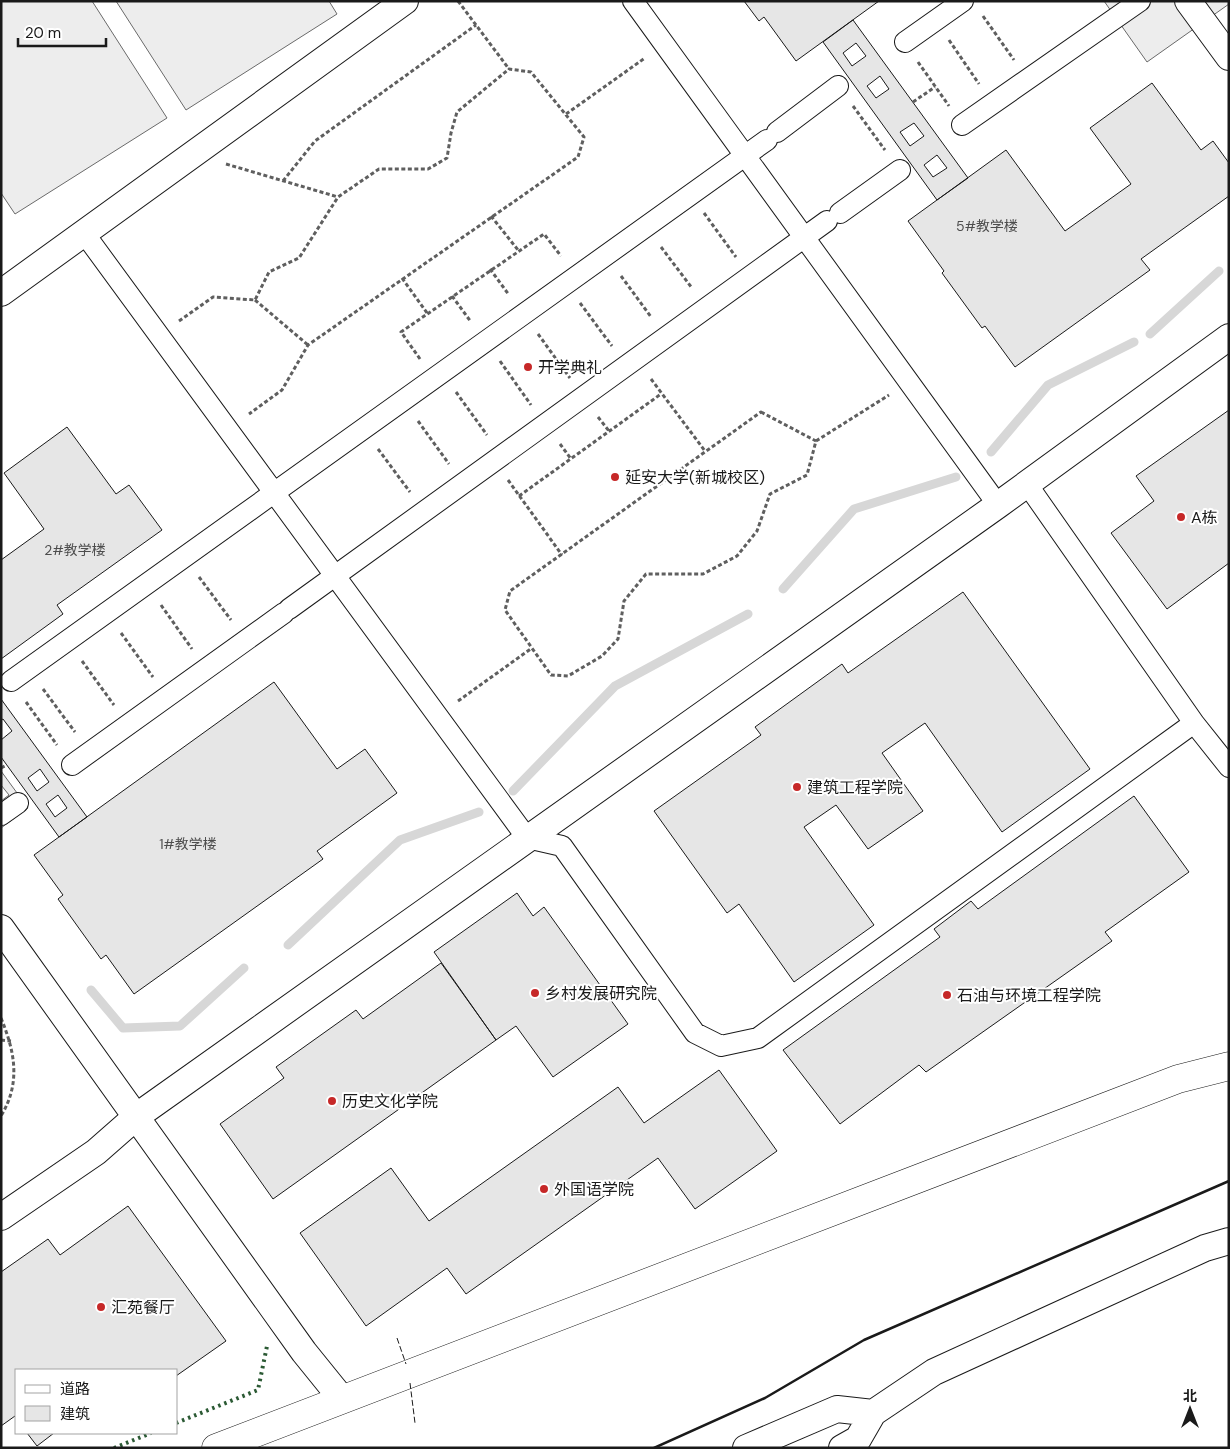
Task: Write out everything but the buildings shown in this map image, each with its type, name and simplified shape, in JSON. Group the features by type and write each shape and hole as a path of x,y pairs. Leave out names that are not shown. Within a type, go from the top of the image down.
{"street":[{"path":"1,293 405,1"},
{"path":"633,1 998,504"},
{"path":"962,125 1140,1"},
{"path":"1188,1 1229,57"},
{"path":"905,42 935,21 971,5"},
{"path":"11,681 691,195 838,86"},
{"path":"72,765 804,237 900,170"},
{"path":"84,233 527,838 562,846 695,1033 721,1046 758,1038 1194,723"},
{"path":"1,1218 96,1152 137,1116 1027,484 1229,337"},
{"path":"1027,484 1194,723 1229,767"},
{"path":"1,815 18,803"},
{"path":"1,928 304,1352 342,1399"},
{"path":"216,1448 1178,1079 1229,1066"},
{"path":"842,1448 858,1439 873,1413 934,1372 1205,1248 1229,1241"},
{"path":"746,1448 837,1410 873,1413"}],"path":[{"path":"228,430 282,390 308,345 578,157 584,137 531,72 509,69 458,1"},
{"path":"971,5 1028,78"},
{"path":"935,21 993,103"},
{"path":"283,181 315,141 476,25"},
{"path":"905,42 962,125"},
{"path":"566,114 664,45"},
{"path":"255,300 269,272 299,258 338,197 379,169 428,169 447,158 450,133 457,112 509,69"},
{"path":"838,86 900,170"},
{"path":"912,102 935,87"},
{"path":"219,163 338,197"},
{"path":"691,195 750,277"},
{"path":"491,216 518,250"},
{"path":"646,226 706,308"},
{"path":"562,555 504,474 502,455 442,372 426,368 402,332 427,313 544,234 569,266 566,283 626,366 645,371 705,451"},
{"path":"606,255 666,337"},
{"path":"490,269 609,432"},
{"path":"402,278 427,313"},
{"path":"452,296 571,459"},
{"path":"158,334 213,297 255,300 308,345"},
{"path":"816,441 761,412 510,591 505,610 551,674 568,676 602,656 618,639 624,602 646,574 703,574 737,556 757,531 770,494 807,475 816,441 910,383"},
{"path":"519,496 661,394"},
{"path":"403,400 463,483"},
{"path":"363,428 424,511"},
{"path":"184,556 246,640"},
{"path":"146,584 206,668"},
{"path":"106,612 167,696"},
{"path":"67,640 128,725"},
{"path":"437,716 532,648"},
{"path":"28,668 89,752"},
{"path":"11,681 72,765"},
{"path":"1,768 6,765"},
{"path":"1,1018 11,1041 15,1068 14,1086 8,1105 1,1116"},
{"path":"1,1040 11,1041"}],"shaded area":[{"path":"1,1 92,1 167,118 15,214 1,193"},
{"path":"116,1 329,1 337,14 186,110"},
{"path":"1104,1 1229,1 1229,4 1147,62"},
{"path":"1,771 28,808 1,828 1,801 9,795 1,785"}],"waterway":[{"path":"1150,334 1219,271"},
{"path":"991,452 1048,385 1134,342"},
{"path":"783,589 854,509 956,477"},
{"path":"513,791 615,686 748,614"},
{"path":"288,945 400,840 479,812"},
{"path":"91,990 123,1028 180,1026 244,968"}],"hedge":[{"path":"178,1422 258,1390 267,1346"},
{"path":"114,1448 149,1434"}],"fence":[{"path":"397,1338 406,1364"},
{"path":"410,1383 415,1423"}],"wall":[{"path":"654,1448 765,1398 864,1340 1229,1181"}],"place":[{"name":"开学典礼","path":"528,367"},
{"name":"延安大学(新城校区)","path":"615,477"},
{"name":"A栋","path":"1181,517"},
{"name":"建筑工程学院","path":"797,787"},
{"name":"乡村发展研究院","path":"535,993"},
{"name":"石油与环境工程学院","path":"947,995"},
{"name":"历史文化学院","path":"332,1101"},
{"name":"外国语学院","path":"544,1189"},
{"name":"汇苑餐厅","path":"101,1307"}]}
